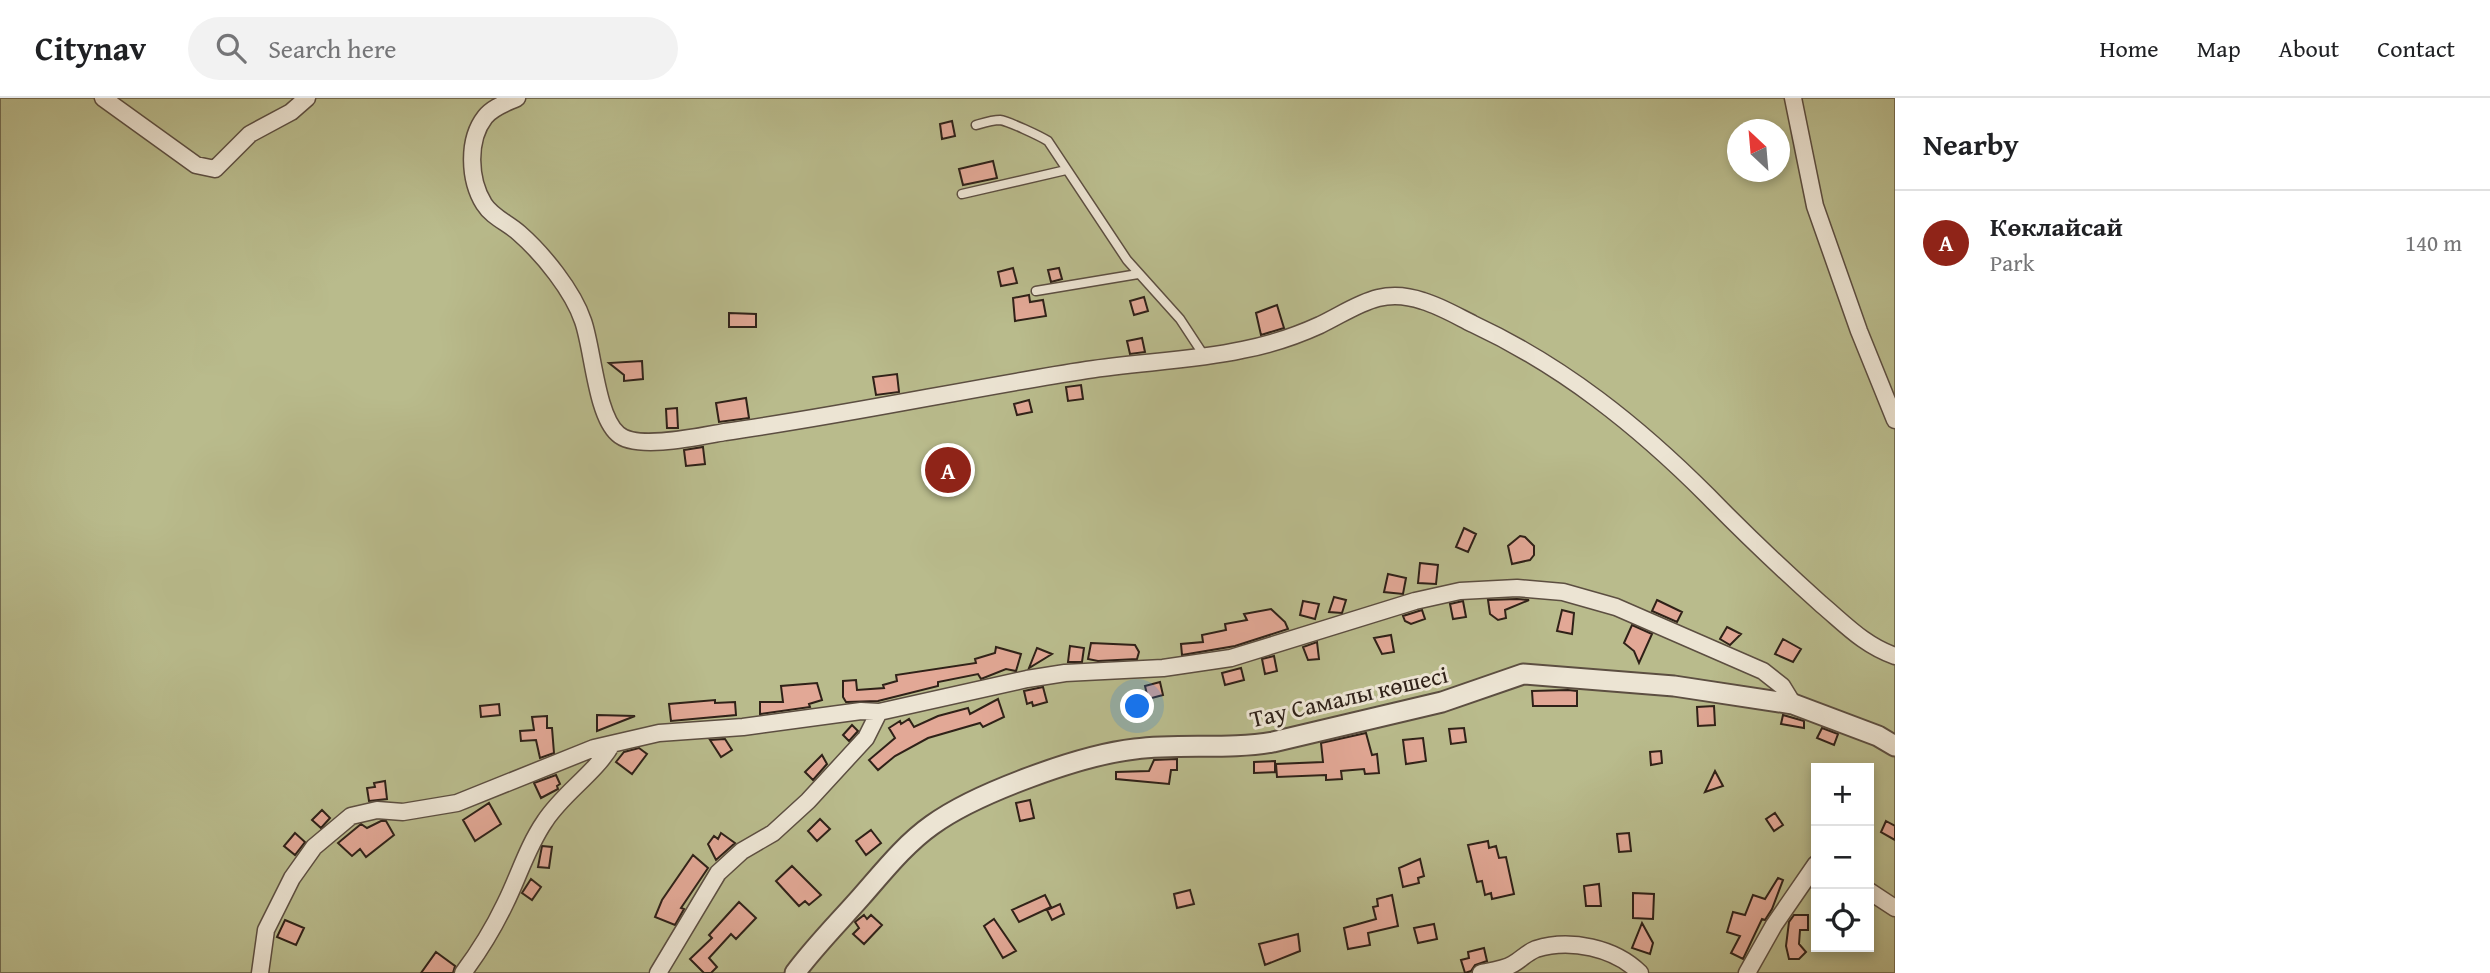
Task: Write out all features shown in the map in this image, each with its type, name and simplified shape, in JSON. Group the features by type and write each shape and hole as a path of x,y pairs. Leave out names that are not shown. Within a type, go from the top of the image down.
{"street":[{"path":"103,98 196,165 215,169 250,134 291,112 307,98"},
{"path":"517,98 493,110 480,127 472,157 477,187 485,207 528,241 575,303 585,327 590,358 606,413 620,437 631,441 680,439 1085,370 1241,351 1282,339 1378,298 1397,294 1424,301 1498,335 1561,370 1617,411 1682,471 1780,570 1852,633 1871,647 1895,656"},
{"path":"1793,98 1815,206 1859,331 1895,420"},
{"path":"260,973 266,929 279,901 314,847 341,822 377,810 403,812 457,803 612,744 697,729 743,727 861,711 879,712 932,698 1052,675 1163,668 1231,658 1404,604 1460,591 1517,588 1563,592 1588,598 1654,622 1773,677 1793,704"},
{"name":"Тау Самалы көшесі","path":"795,973 884,871 933,823 957,809 1021,782 1097,756 1136,749 1247,746 1273,741 1442,702 1523,674 1674,685 1793,704 1843,721 1895,746"},
{"path":"658,973 718,873 742,851 774,833 808,802 866,738 879,712"},
{"path":"463,973 505,905 529,845 545,819 565,794 592,772 612,744"},
{"path":"1747,973 1774,925 1811,871"},
{"path":"1874,894 1895,908"},
{"path":"1481,973 1513,965 1523,955 1539,948 1566,943 1607,952 1640,973"}],"lane":[{"path":"976,125 1002,120 1019,130 1032,131 1048,141 1138,274 1180,319 1203,355"},
{"path":"962,194 1066,170"},
{"path":"1035,291 1138,274"}],"green space":[{"path":"0,98 1895,98 1895,973 0,973"}],"building":[{"path":"952,121 955,136 942,139 940,124"},
{"path":"993,161 997,178 963,185 959,169"},
{"path":"1013,268 1017,283 1001,286 998,272"},
{"path":"1059,268 1062,279 1051,282 1048,270"},
{"path":"1029,295 1030,302 1043,300 1046,316 1015,321 1013,298"},
{"path":"1144,297 1148,311 1134,315 1130,301"},
{"path":"1277,305 1284,328 1261,335 1256,313"},
{"path":"729,313 756,314 756,327 729,327"},
{"path":"1142,338 1145,352 1130,354 1127,341"},
{"path":"642,361 643,379 624,381 624,375 609,363"},
{"path":"897,374 899,392 876,395 873,377"},
{"path":"1081,385 1083,399 1068,401 1066,387"},
{"path":"746,398 749,418 719,422 716,403"},
{"path":"1029,400 1032,412 1017,415 1014,404"},
{"path":"677,408 678,428 667,428 666,409"},
{"path":"703,447 705,464 686,466 684,450"},
{"path":"1464,528 1476,534 1468,552 1456,547"},
{"path":"1520,536 1534,546 1534,555 1530,560 1512,564 1508,546"},
{"path":"1420,563 1438,565 1436,584 1418,583"},
{"path":"1388,574 1406,578 1403,594 1384,592"},
{"path":"1334,597 1346,600 1342,613 1329,612"},
{"path":"1488,600 1529,600 1505,610 1506,618 1498,620 1490,614"},
{"path":"1657,600 1682,612 1677,622 1652,611"},
{"path":"1303,601 1319,604 1315,619 1300,615"},
{"path":"1463,601 1466,617 1453,619 1450,604"},
{"path":"1271,609 1285,622 1288,629 1235,646 1182,655 1181,644 1203,642 1202,635 1226,630 1225,624 1247,620 1244,614"},
{"path":"1422,610 1425,619 1411,624 1405,621 1403,616"},
{"path":"1562,610 1574,613 1572,634 1557,631"},
{"path":"1632,625 1652,634 1639,663 1634,651 1624,643"},
{"path":"1727,627 1741,634 1730,645 1720,639"},
{"path":"1391,635 1394,652 1382,654 1374,638"},
{"path":"1783,639 1801,649 1793,662 1775,654"},
{"path":"1317,642 1319,659 1308,660 1303,647"},
{"path":"1091,643 1135,645 1139,652 1137,659 1098,661 1088,659"},
{"path":"1070,646 1084,648 1082,662 1068,662"},
{"path":"996,647 1021,654 1016,671 1006,669 981,679 978,674 938,682 938,686 878,701 846,702 843,697 843,681 856,680 857,690 884,688 883,685 897,681 896,675 976,663 975,659 995,653"},
{"path":"1037,648 1052,654 1029,668"},
{"path":"1274,656 1277,671 1265,674 1262,659"},
{"path":"1241,668 1244,680 1225,685 1222,673"},
{"path":"1160,682 1163,695 1148,699 1145,686"},
{"path":"817,683 822,700 809,704 810,707 760,714 760,702 783,702 781,686"},
{"path":"1043,687 1047,702 1033,706 1032,702 1027,704 1024,691"},
{"path":"1532,691 1577,691 1577,706 1533,706"},
{"path":"998,699 1004,717 983,727 980,723 928,738 895,756 878,770 869,760 895,738 889,728 900,721 901,724 909,719 914,727 938,716 968,708 970,714"},
{"path":"715,700 715,703 735,702 736,715 671,721 669,704"},
{"path":"499,704 500,715 481,717 480,706"},
{"path":"1714,706 1715,725 1698,726 1697,707"},
{"path":"597,715 635,716 597,731"},
{"path":"1783,715 1804,721 1804,728 1781,724"},
{"path":"547,716 547,728 552,728 554,753 540,758 536,740 521,741 520,731 534,730 532,717"},
{"path":"852,725 858,731 849,741 843,735"},
{"path":"1464,728 1466,742 1451,744 1449,729"},
{"path":"1822,728 1838,734 1834,745 1817,738"},
{"path":"1366,733 1372,755 1377,754 1379,773 1365,774 1364,769 1341,771 1342,779 1326,780 1326,775 1277,777 1276,764 1323,762 1321,743"},
{"path":"1423,738 1426,761 1406,764 1403,740"},
{"path":"725,739 732,750 721,757 710,740"},
{"path":"639,748 647,754 632,774 616,762 624,752"},
{"path":"1661,751 1662,763 1651,765 1650,752"},
{"path":"822,755 827,764 813,780 805,772"},
{"path":"1177,759 1177,770 1171,770 1169,784 1116,779 1116,772 1149,771 1154,760"},
{"path":"1275,761 1275,772 1254,773 1254,762"},
{"path":"1715,771 1723,786 1705,792"},
{"path":"556,775 560,784 558,789 541,798 534,783"},
{"path":"385,781 387,799 369,801 367,788 375,787 374,783"},
{"path":"1030,800 1034,818 1020,821 1016,803"},
{"path":"489,803 501,824 475,841 463,820"},
{"path":"322,810 330,818 321,828 312,820"},
{"path":"1775,813 1783,825 1774,831 1766,819"},
{"path":"820,819 830,829 817,841 808,831"},
{"path":"386,821 394,835 366,857 360,849 352,856 338,843 361,824 367,828"},
{"path":"1886,821 1895,826 1895,840 1881,832"},
{"path":"871,830 881,843 866,855 856,841"},
{"path":"295,833 305,842 295,855 284,846"},
{"path":"721,833 735,843 716,860 708,844 714,836 718,839"},
{"path":"1629,833 1631,851 1619,852 1617,834"},
{"path":"1488,841 1489,848 1496,846 1499,858 1506,857 1514,894 1492,899 1491,893 1485,895 1482,881 1477,882 1468,845"},
{"path":"542,846 552,847 549,868 538,867"},
{"path":"693,855 708,868 681,908 684,909 675,925 655,917 662,900"},
{"path":"1420,859 1424,876 1418,878 1419,883 1403,887 1399,868"},
{"path":"792,866 821,895 809,905 805,901 799,906 776,881"},
{"path":"1778,878 1783,880 1772,909 1765,920 1762,919 1743,959 1731,953 1740,936 1727,932 1733,912 1745,915 1753,895 1765,899"},
{"path":"531,879 541,887 532,900 522,893"},
{"path":"1599,884 1601,906 1586,906 1584,886"},
{"path":"1190,890 1194,904 1177,908 1174,894"},
{"path":"1633,893 1654,894 1653,919 1633,918"},
{"path":"1045,895 1051,907 1019,922 1012,910"},
{"path":"1392,895 1398,926 1368,933 1370,945 1348,949 1344,928 1376,919 1373,907 1378,906 1377,899"},
{"path":"739,902 756,918 736,939 731,934 709,958 717,967 711,973 704,973 690,959 712,938 709,935"},
{"path":"1060,904 1064,914 1052,920 1047,910"},
{"path":"864,915 867,919 871,915 882,925 864,944 853,934 859,928 855,922"},
{"path":"1794,915 1808,915 1808,930 1800,930 1799,944 1806,952 1799,959 1789,959 1786,946 1789,922"},
{"path":"994,919 1016,951 1003,958 984,926"},
{"path":"285,920 304,928 296,945 277,937"},
{"path":"1642,923 1653,943 1650,954 1632,948"},
{"path":"1434,924 1437,939 1418,943 1414,928"},
{"path":"1298,934 1300,951 1265,965 1259,944"},
{"path":"1484,948 1487,961 1475,965 1471,971 1465,973 1461,960 1469,958 1468,952"},
{"path":"436,952 455,966 453,973 421,973"}],"place":[{"name":"Көклайсай","path":"948,470"}]}
